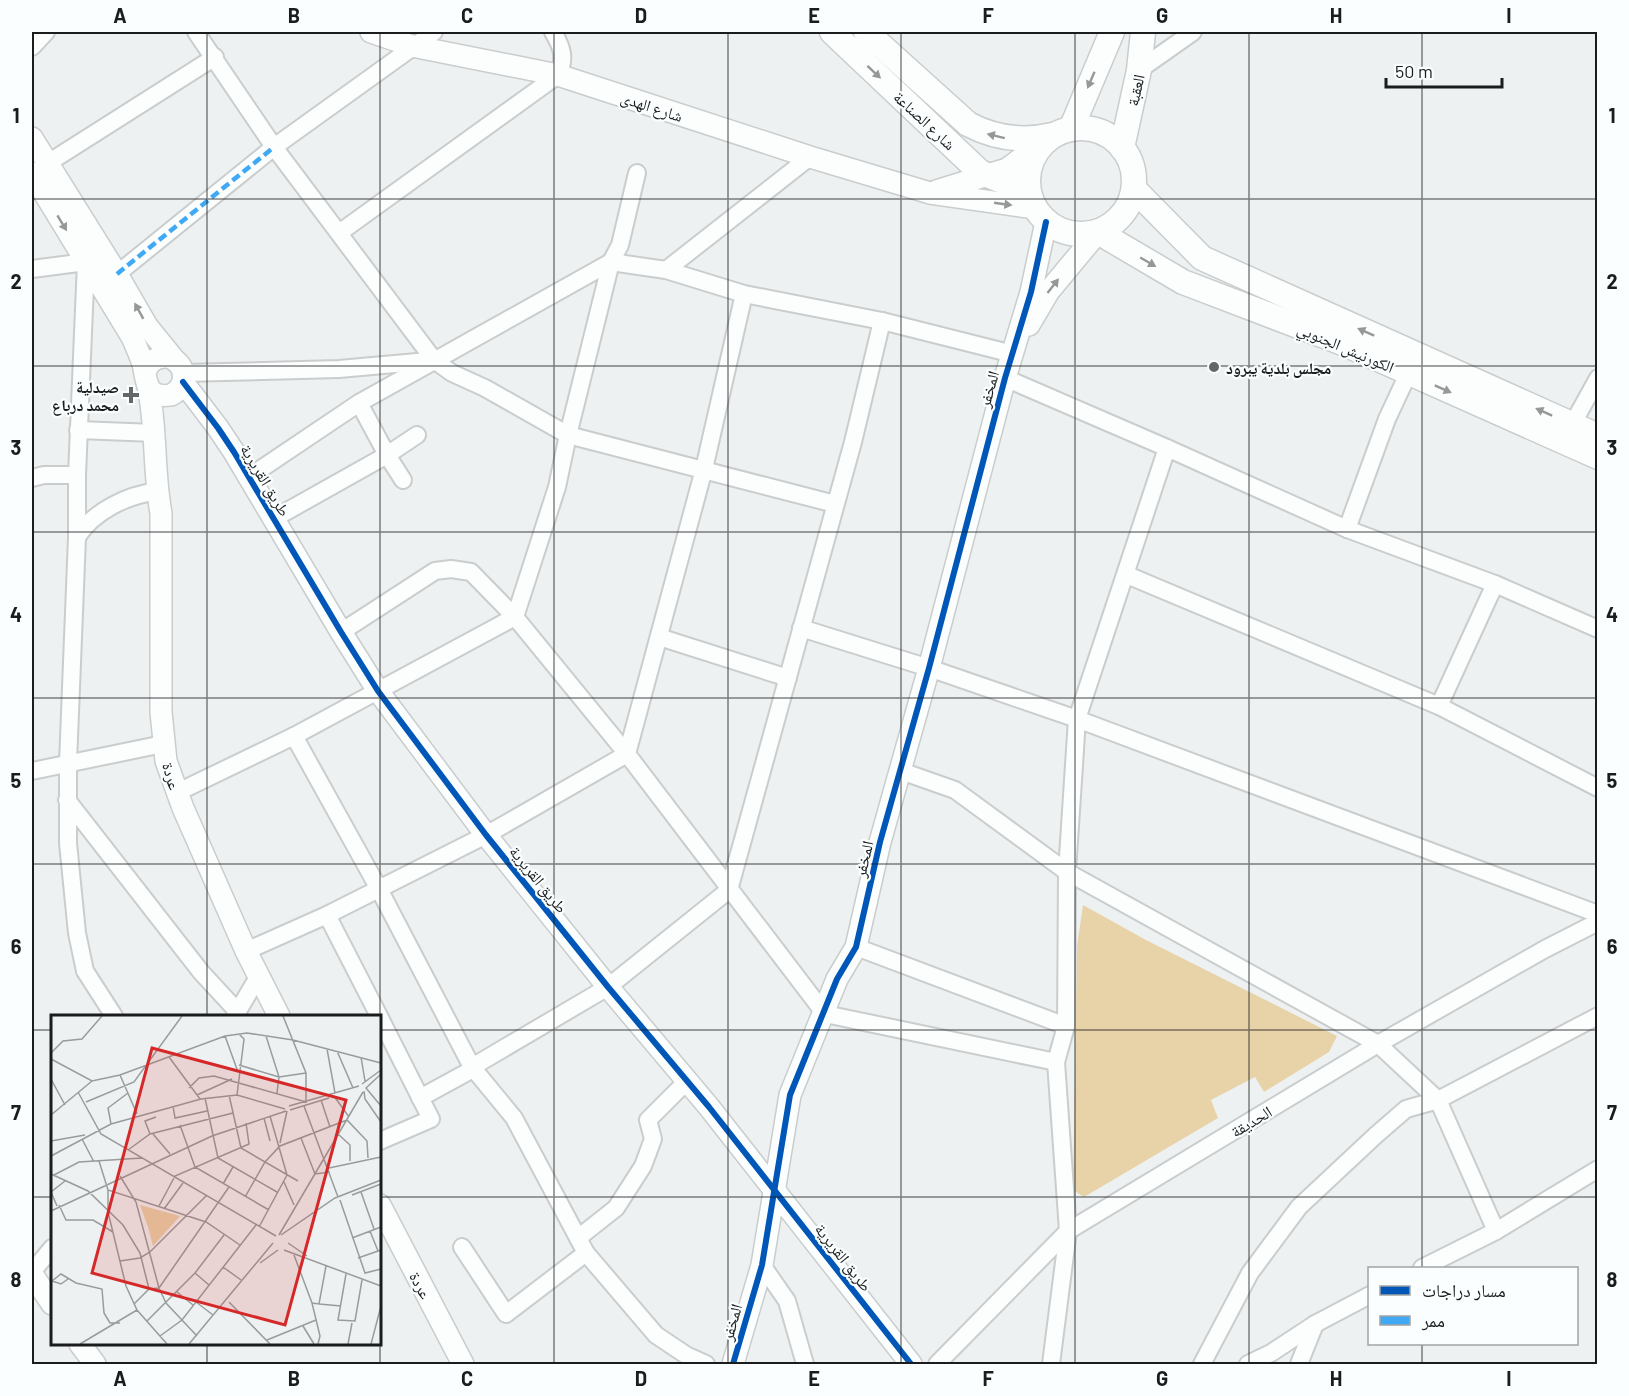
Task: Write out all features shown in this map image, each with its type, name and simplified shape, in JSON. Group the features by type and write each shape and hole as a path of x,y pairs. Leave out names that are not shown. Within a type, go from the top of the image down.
{"main road":[{"name":"شارع الصناعة","path":"832,32 984,175 1036,207"},
{"name":"شارع الصناعة","path":"866,32 968,124 981,131 1010,139 1032,139 1062,132"},
{"path":"1062,132 1094,130 1111,138 1122,148 1131,164 1134,189 1128,206 1114,224 1098,232 1076,235 1058,230 1036,207 1028,173 1039,148 1062,132 1112,32"},
{"name":"العقبة","path":"1122,148 1139,70 1143,32"},
{"name":"الكورنيش الجنوبي","path":"1134,189 1202,258 1598,436"},
{"name":"الكورنيش الجنوبي","path":"1098,232 1183,282 1340,342 1598,457"}],"street":[{"path":"32,47 46,32"},
{"path":"196,32 274,147 434,360 452,374 485,388 568,435 704,468 835,504"},
{"name":"شارع الهدى","path":"371,32 412,46 558,75 810,157 930,193 1036,207"},
{"path":"117,273 274,147 434,32"},
{"path":"339,233 558,75 563,62 562,50 553,32"},
{"path":"1139,70 1193,32"},
{"path":"40,168 215,57"},
{"path":"930,193 1007,169 1062,132"},
{"path":"32,138 40,168 86,262 132,337 140,355 155,433 161,513"},
{"path":"666,270 810,157"},
{"name":"طريق القريرية","path":"40,168 117,273 179,377 218,428 378,691 486,835 686,1082 710,1107 911,1365"},
{"path":"176,793 294,736 515,617 557,487 611,262 620,245 637,172"},
{"path":"1013,354 1031,292 1036,207"},
{"path":"1013,354 1049,291 1098,232"},
{"path":"32,268 86,262"},
{"path":"86,262 78,430 77,537 67,800 72,894 79,943 85,971 113,1015"},
{"path":"249,477 359,403 611,262 666,270 744,294 882,321 1013,354"},
{"path":"246,951 327,915 486,835 627,754 704,468 744,294"},
{"path":"420,1098 608,987 729,890 853,442 882,321"},
{"name":"المخفر","path":"733,1365 762,1265 790,1095 837,980 856,947 880,842 1013,354"},
{"path":"179,377 162,357 152,360 146,369 146,380 160,395 179,377 339,369 434,360"},
{"path":"1347,529 1387,419 1408,374"},
{"path":"161,513 166,488 168,423 179,377"},
{"path":"1005,378 1347,529 1495,584 1598,629"},
{"path":"1572,425 1598,378"},
{"path":"359,403 403,480"},
{"path":"78,430 155,433"},
{"path":"273,519 387,455 417,435"},
{"path":"1052,1365 1068,1231 1056,1062 1066,1026 1067,872 1077,719 1167,448"},
{"path":"32,478 44,475 77,475"},
{"path":"77,537 92,519 104,510 138,495 158,491"},
{"name":"عردة","path":"161,513 163,744 176,793 246,951 278,1015"},
{"path":"340,632 435,571 451,569 471,572 515,617 627,754 825,1014 1056,1062"},
{"path":"1126,575 1439,706 1598,788"},
{"path":"1439,706 1495,584"},
{"path":"801,627 1077,719 1598,914"},
{"path":"659,637 788,678"},
{"path":"294,736 472,1068 514,1118 586,1253 656,1335 706,1365"},
{"path":"32,771 163,744"},
{"path":"901,771 955,790 1067,872 1378,1044 1438,1100 1496,1231"},
{"path":"67,800 201,972 237,1014 258,977"},
{"path":"327,915 378,1015"},
{"name":"الحديقة","path":"937,1365 1068,1231 1378,1044 1545,949 1598,922"},
{"path":"856,947 1066,1026"},
{"path":"1202,1365 1250,1273 1299,1207 1406,1109 1438,1100 1598,1016"},
{"path":"381,1021 431,1119 381,1141"},
{"path":"578,1238 616,1208 643,1166 653,1138 648,1120 686,1082"},
{"path":"1426,1267 1496,1231 1598,1169"},
{"name":"عردة","path":"381,1207 463,1365"},
{"path":"462,1246 506,1314 586,1253"},
{"path":"51,1249 32,1273 51,1302"},
{"path":"762,1265 787,1301 805,1365"},
{"path":"1248,1365 1271,1353 1315,1323 1368,1296"},
{"path":"1299,1365 1315,1323"},
{"path":"81,1345 95,1365"}],"shaded area":[{"path":"1083,905 1146,940 1337,1036 1329,1052 1264,1092 1255,1077 1211,1100 1218,1118 1084,1197 1073,1190 1077,946"}],"marked path":[{"path":"117,274 274,147"}],"cycle path":[{"path":"733,1364 762,1265 790,1095 837,979 856,947 880,842 929,668 1005,378 1031,292 1046,222"},
{"path":"183,382 234,452 378,691 486,835 608,987 709,1107 911,1364"}],"place":[{"name":"مجلس بلدية يبرود","path":"1214,367"},
{"name":"صيدلية محمد درباع","path":"131,395"}]}
